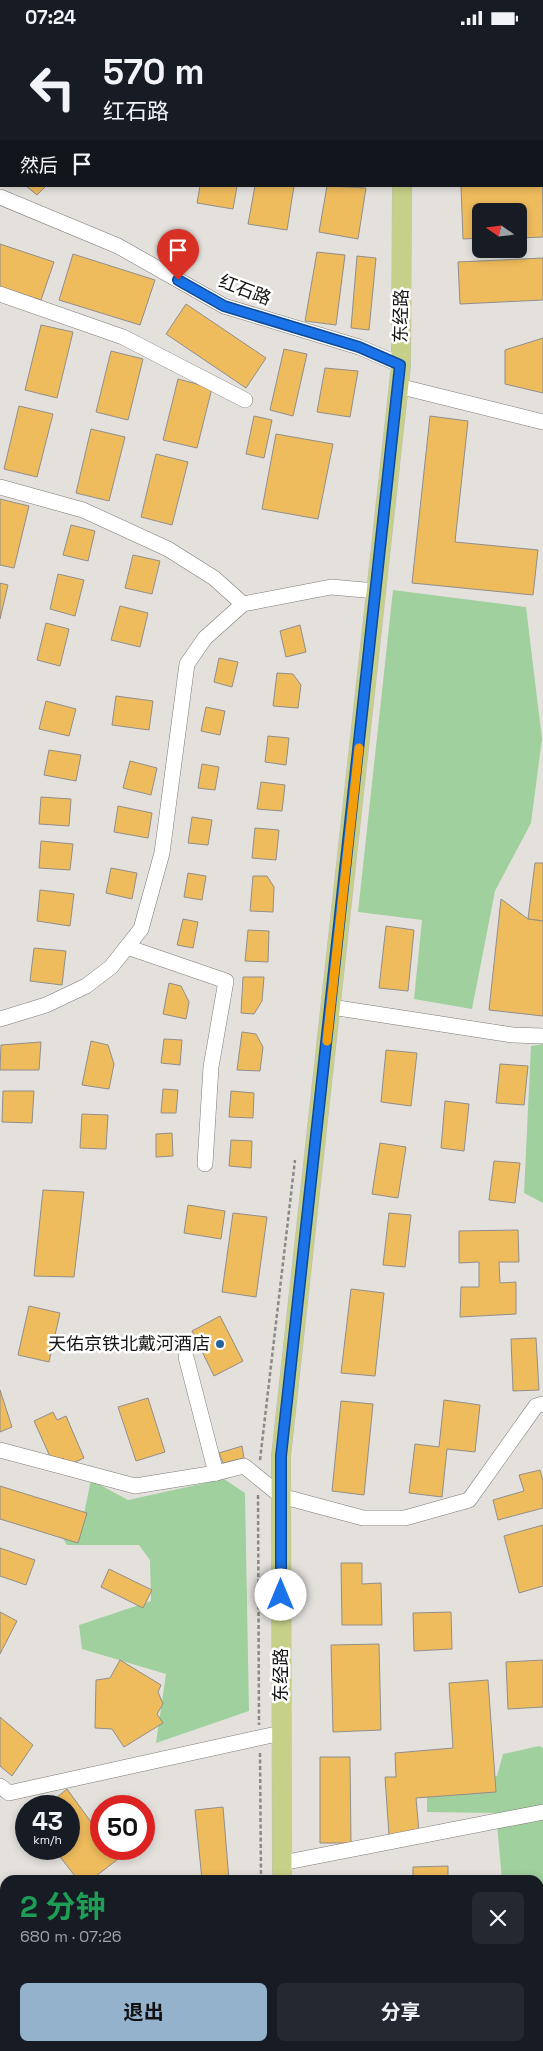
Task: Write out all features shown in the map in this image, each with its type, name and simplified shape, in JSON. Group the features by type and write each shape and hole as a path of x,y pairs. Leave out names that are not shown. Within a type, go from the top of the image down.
{"main road":[{"name":"东经路","path":"282,1871 281,1456 398,386 400,365 402,187"}],"street":[{"name":"红石路","path":"0,197 118,246 224,306 359,347 400,365"},
{"path":"0,294 123,337 245,400"},
{"path":"398,386 543,422"},
{"path":"0,487 84,510 168,549 214,578 243,604"},
{"path":"0,1019 46,1005 86,987 112,967 140,929 162,853 187,665 205,638 243,604 331,587 376,591"},
{"path":"127,947 226,981 211,1067 205,1164"},
{"path":"330,1007 513,1035 543,1036"},
{"path":"186,1357 216,1473"},
{"path":"0,1450 135,1486 216,1473 244,1466 282,1496 362,1518 405,1518 469,1500 536,1406 543,1404"},
{"path":"0,1786 9,1793 281,1733"},
{"path":"282,1871 543,1812"}],"green space":[{"path":"393,590 526,607 542,739 531,823 495,891 472,1009 414,999 422,920 358,912"},
{"path":"543,1044 543,1203 524,1193 531,1046"},
{"path":"224,1479 245,1493 249,1711 156,1743 166,1674 82,1649 79,1625 151,1601 150,1560 139,1545 67,1545 52,1521 82,1523 91,1480 128,1500"},
{"path":"539,1746 543,1748 543,1875 502,1875 496,1813 427,1812 427,1781 497,1776 503,1754"}],"building":[{"path":"27,187 45,187 37,195"},
{"path":"200,187 237,187 233,209 197,203"},
{"path":"255,187 294,187 287,230 248,224"},
{"path":"327,187 366,188 358,239 319,232"},
{"path":"461,187 542,187 543,237 528,238 528,203 472,203 472,238 463,239"},
{"path":"0,244 54,262 41,300 0,287"},
{"path":"317,252 345,255 336,325 305,321"},
{"path":"73,254 155,280 140,325 59,300"},
{"path":"357,256 376,258 369,330 351,328"},
{"path":"543,258 543,300 460,304 458,262"},
{"path":"186,304 266,358 246,388 166,334"},
{"path":"41,325 73,332 57,398 25,390"},
{"path":"543,338 543,393 505,384 505,350"},
{"path":"284,349 307,354 293,416 270,410"},
{"path":"111,351 143,359 128,420 96,412"},
{"path":"325,368 358,371 350,417 317,412"},
{"path":"178,379 212,388 197,448 163,440"},
{"path":"19,406 53,414 37,477 4,469"},
{"path":"254,416 272,420 264,458 246,454"},
{"path":"430,416 468,421 455,542 538,550 533,595 412,583"},
{"path":"91,429 125,437 109,501 76,493"},
{"path":"276,434 333,444 318,519 262,509"},
{"path":"156,454 188,462 172,525 141,517"},
{"path":"0,499 29,506 14,568 0,565"},
{"path":"71,525 95,531 88,561 63,555"},
{"path":"133,555 160,561 152,594 125,588"},
{"path":"58,574 84,580 75,616 50,609"},
{"path":"0,583 8,585 0,619"},
{"path":"120,606 148,613 140,647 111,640"},
{"path":"46,623 69,629 60,666 37,660"},
{"path":"300,625 306,652 286,657 280,631"},
{"path":"219,658 238,662 232,687 214,682"},
{"path":"277,673 293,674 301,685 298,708 273,706"},
{"path":"116,696 153,701 149,730 112,725"},
{"path":"46,701 76,709 69,736 39,729"},
{"path":"206,707 225,711 220,735 201,731"},
{"path":"268,736 289,738 286,765 265,762"},
{"path":"49,750 81,755 76,781 44,775"},
{"path":"130,761 157,768 151,795 123,788"},
{"path":"202,764 219,767 215,790 198,788"},
{"path":"261,782 285,785 282,811 257,809"},
{"path":"41,797 71,799 69,826 39,824"},
{"path":"118,806 152,813 148,838 114,832"},
{"path":"192,817 212,820 208,845 188,843"},
{"path":"255,828 279,830 276,860 252,858"},
{"path":"41,841 73,844 70,870 39,868"},
{"path":"535,863 543,863 543,921 528,919"},
{"path":"111,868 137,873 132,899 106,893"},
{"path":"188,873 206,876 202,900 184,897"},
{"path":"253,876 267,876 274,887 273,912 250,911"},
{"path":"40,890 74,894 70,926 37,921"},
{"path":"501,899 528,919 543,921 543,1016 489,1010"},
{"path":"183,919 198,922 193,948 177,945"},
{"path":"386,926 414,930 408,991 379,988"},
{"path":"248,930 269,931 268,962 245,961"},
{"path":"34,948 66,951 62,985 30,981"},
{"path":"243,977 264,977 262,1001 254,1014 241,1013"},
{"path":"169,983 181,986 189,1002 186,1019 163,1014"},
{"path":"242,1032 256,1034 263,1047 260,1071 237,1070"},
{"path":"164,1039 182,1040 180,1065 161,1063"},
{"path":"91,1041 108,1045 114,1064 109,1089 82,1085"},
{"path":"41,1042 39,1070 0,1070 1,1045"},
{"path":"386,1050 417,1053 411,1106 381,1102"},
{"path":"500,1064 528,1066 524,1105 496,1103"},
{"path":"163,1089 178,1090 176,1113 161,1113"},
{"path":"3,1091 34,1091 32,1123 2,1122"},
{"path":"231,1091 254,1093 253,1118 229,1117"},
{"path":"445,1101 469,1104 464,1151 441,1148"},
{"path":"82,1114 108,1115 106,1149 80,1148"},
{"path":"172,1133 173,1156 156,1157 156,1134"},
{"path":"231,1140 252,1141 251,1168 229,1166"},
{"path":"380,1143 406,1147 398,1198 372,1194"},
{"path":"494,1161 520,1163 515,1203 489,1200"},
{"path":"43,1190 84,1192 74,1277 34,1276"},
{"path":"188,1205 225,1211 221,1239 184,1233"},
{"path":"233,1213 267,1217 256,1297 222,1292"},
{"path":"389,1213 411,1215 405,1267 383,1265"},
{"path":"518,1230 519,1262 499,1262 500,1283 516,1282 516,1314 460,1317 461,1287 479,1287 479,1262 459,1263 459,1231"},
{"path":"351,1289 384,1293 375,1376 341,1373"},
{"path":"29,1306 60,1313 49,1362 18,1355"},
{"path":"220,1316 243,1361 214,1376 192,1331"},
{"path":"536,1338 539,1390 513,1391 511,1339"},
{"path":"0,1390 12,1427 0,1432"},
{"path":"148,1398 165,1452 136,1461 118,1407"},
{"path":"444,1400 480,1405 475,1452 447,1449 442,1497 409,1493 415,1444 439,1447"},
{"path":"341,1401 373,1404 364,1495 332,1491"},
{"path":"53,1412 57,1420 66,1416 84,1458 66,1466 63,1458 53,1463 34,1421"},
{"path":"242,1446 244,1458 223,1463 219,1453"},
{"path":"540,1470 543,1481 543,1508 498,1520 493,1500 524,1491 519,1475"},
{"path":"0,1486 87,1513 78,1543 0,1519"},
{"path":"543,1525 543,1586 519,1593 504,1536"},
{"path":"0,1548 35,1560 26,1585 0,1576"},
{"path":"341,1563 362,1563 362,1584 381,1583 382,1625 342,1625"},
{"path":"109,1569 152,1590 143,1608 101,1587"},
{"path":"0,1612 17,1621 0,1654"},
{"path":"451,1612 452,1649 414,1651 413,1613"},
{"path":"379,1644 381,1730 333,1732 331,1645"},
{"path":"120,1660 161,1685 158,1692 163,1704 157,1714 163,1723 124,1747 112,1729 95,1728 96,1680 110,1678"},
{"path":"543,1660 543,1707 508,1709 506,1662"},
{"path":"488,1680 496,1792 416,1798 419,1832 389,1835 385,1777 396,1777 395,1753 453,1748 449,1683"},
{"path":"0,1717 33,1745 12,1776 0,1766"},
{"path":"320,1757 350,1757 351,1843 320,1843"},
{"path":"67,1789 71,1795 60,1795"},
{"path":"80,1807 90,1821 90,1860 117,1860 97,1875 74,1875 63,1860 80,1860"},
{"path":"223,1807 229,1875 202,1875 195,1810"},
{"path":"448,1866 448,1875 413,1875 413,1867"}],"slow traffic":[{"path":"327,1041 359,748"}],"place":[{"name":"天佑京铁北戴河酒店","path":"220,1344"}],"route":[{"path":"178,280 224,306 359,347 400,365 281,1456 281,1595"}]}
